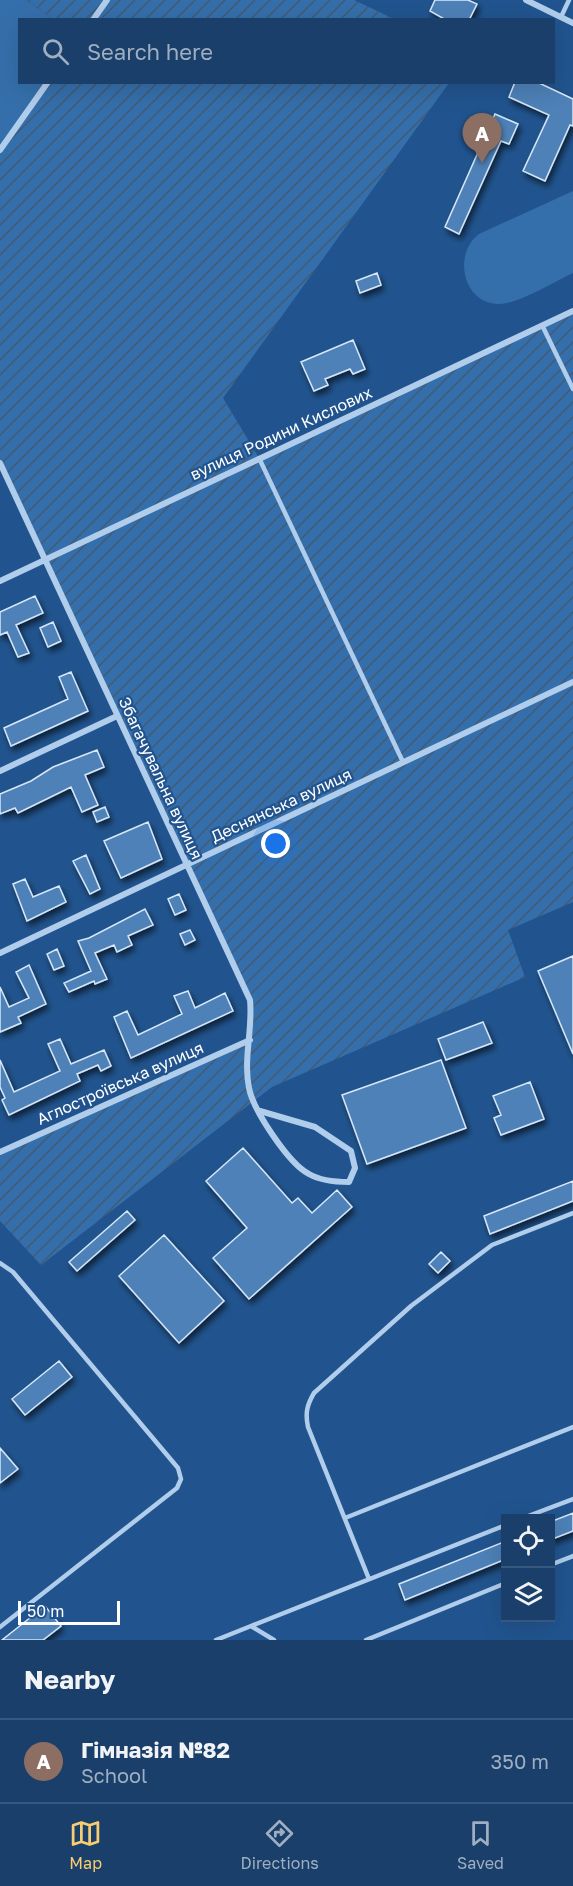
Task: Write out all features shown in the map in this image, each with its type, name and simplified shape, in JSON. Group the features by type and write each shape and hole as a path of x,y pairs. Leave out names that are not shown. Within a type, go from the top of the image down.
{"street":[{"path":"94,18 107,0"},
{"path":"526,0 573,22"},
{"path":"0,150 47,84"},
{"name":"вулиця Родини Кислових","path":"0,580 573,311"},
{"name":"Збагачувальна вулиця","path":"0,463 250,1000 249,1090 276,1142 308,1174 331,1182 350,1182 355,1168 351,1151 315,1127 260,1111"},
{"name":"Деснянська вулиця","path":"0,953 573,682"},
{"path":"0,771 117,716"},
{"name":"Аглостроївська вулиця","path":"0,1152 250,1040"}],"lane":[{"path":"561,17 569,0"},
{"path":"542,325 573,389"},
{"path":"259,458 403,762"},
{"path":"369,1579 308,1427 305,1415 314,1393 411,1306 492,1245 573,1213"},
{"path":"0,1263 13,1272 178,1468 181,1479 177,1488 0,1627"},
{"path":"345,1518 573,1427"},
{"path":"534,1514 573,1499"},
{"path":"216,1640 501,1528"},
{"path":"555,1563 573,1556"},
{"path":"366,1640 501,1585"},
{"path":"251,1626 274,1640"}],"shaded area":[{"path":"0,0 26,0 52,18 18,18 18,84 47,84 0,150"},
{"path":"26,0 354,0 392,18 52,18"},
{"path":"47,84 448,84 223,398 259,458 573,311 573,902 508,930 525,977 272,1087 41,1265 0,1221 0,1152 250,1040 250,1000 0,463 0,150"},
{"path":"573,191 573,273 526,297 507,303 486,302 477,296 465,276 464,264 471,242 479,234"}],"building":[{"path":"435,0 468,0 477,4 470,18 442,18 430,11"},
{"path":"514,84 541,84 573,99 573,126 570,125 545,181 523,171 549,115 509,97"},
{"path":"495,114 518,124 509,144 501,141 459,234 445,227"},
{"path":"377,273 381,285 360,293 356,281"},
{"path":"353,340 365,369 353,374 350,369 325,379 328,385 314,391 301,362"},
{"path":"35,596 43,613 16,625 29,653 18,657 7,632 0,635 0,612"},
{"path":"53,622 61,641 48,647 40,628"},
{"path":"71,672 88,711 11,746 4,728 68,699 59,677"},
{"path":"97,750 104,767 85,775 98,805 82,812 71,787 18,813 15,808 0,814 0,794 31,781 53,767"},
{"path":"105,807 109,817 97,822 93,812"},
{"path":"148,822 162,859 121,878 104,841"},
{"path":"86,855 100,889 90,894 73,861"},
{"path":"25,879 33,897 59,886 66,902 27,921 13,884"},
{"path":"179,894 186,910 175,915 168,899"},
{"path":"145,909 153,925 128,936 132,945 117,952 114,945 95,953 107,979 95,984 94,981 69,992 64,983 91,971 78,941 89,938"},
{"path":"190,930 195,940 185,945 180,934"},
{"path":"57,949 64,966 54,970 47,954"},
{"path":"573,956 573,1054 538,971"},
{"path":"29,965 46,1004 18,1017 21,1023 0,1032 0,987 9,1007 29,998 16,972"},
{"path":"188,991 195,1008 225,993 233,1011 131,1058 114,1017 127,1011 138,1035 182,1014 174,996"},
{"path":"483,1022 492,1043 446,1060 438,1039"},
{"path":"60,1039 71,1064 104,1050 111,1066 101,1071 98,1065 77,1074 80,1081 9,1115 2,1100 5,1098 0,1087 0,1060 14,1092 60,1071 48,1044"},
{"path":"441,1060 466,1128 367,1164 342,1095"},
{"path":"530,1082 544,1119 501,1135 494,1118 501,1115 493,1096"},
{"path":"243,1148 292,1203 298,1198 312,1213 337,1190 352,1207 249,1299 213,1258 247,1228 206,1181"},
{"path":"573,1181 573,1201 490,1234 484,1216"},
{"path":"127,1211 135,1220 77,1271 69,1262"},
{"path":"164,1235 224,1301 179,1343 119,1276"},
{"path":"441,1252 450,1261 438,1273 429,1264"},
{"path":"59,1361 72,1377 25,1415 12,1399"},
{"path":"0,1448 18,1469 0,1483"},
{"path":"573,1513 573,1531 555,1538 555,1520"},
{"path":"501,1543 501,1561 405,1600 399,1584"},
{"path":"45,1606 61,1626 43,1640 2,1640"}],"place":[{"name":"Гімназія №82","path":"482,163"}]}
